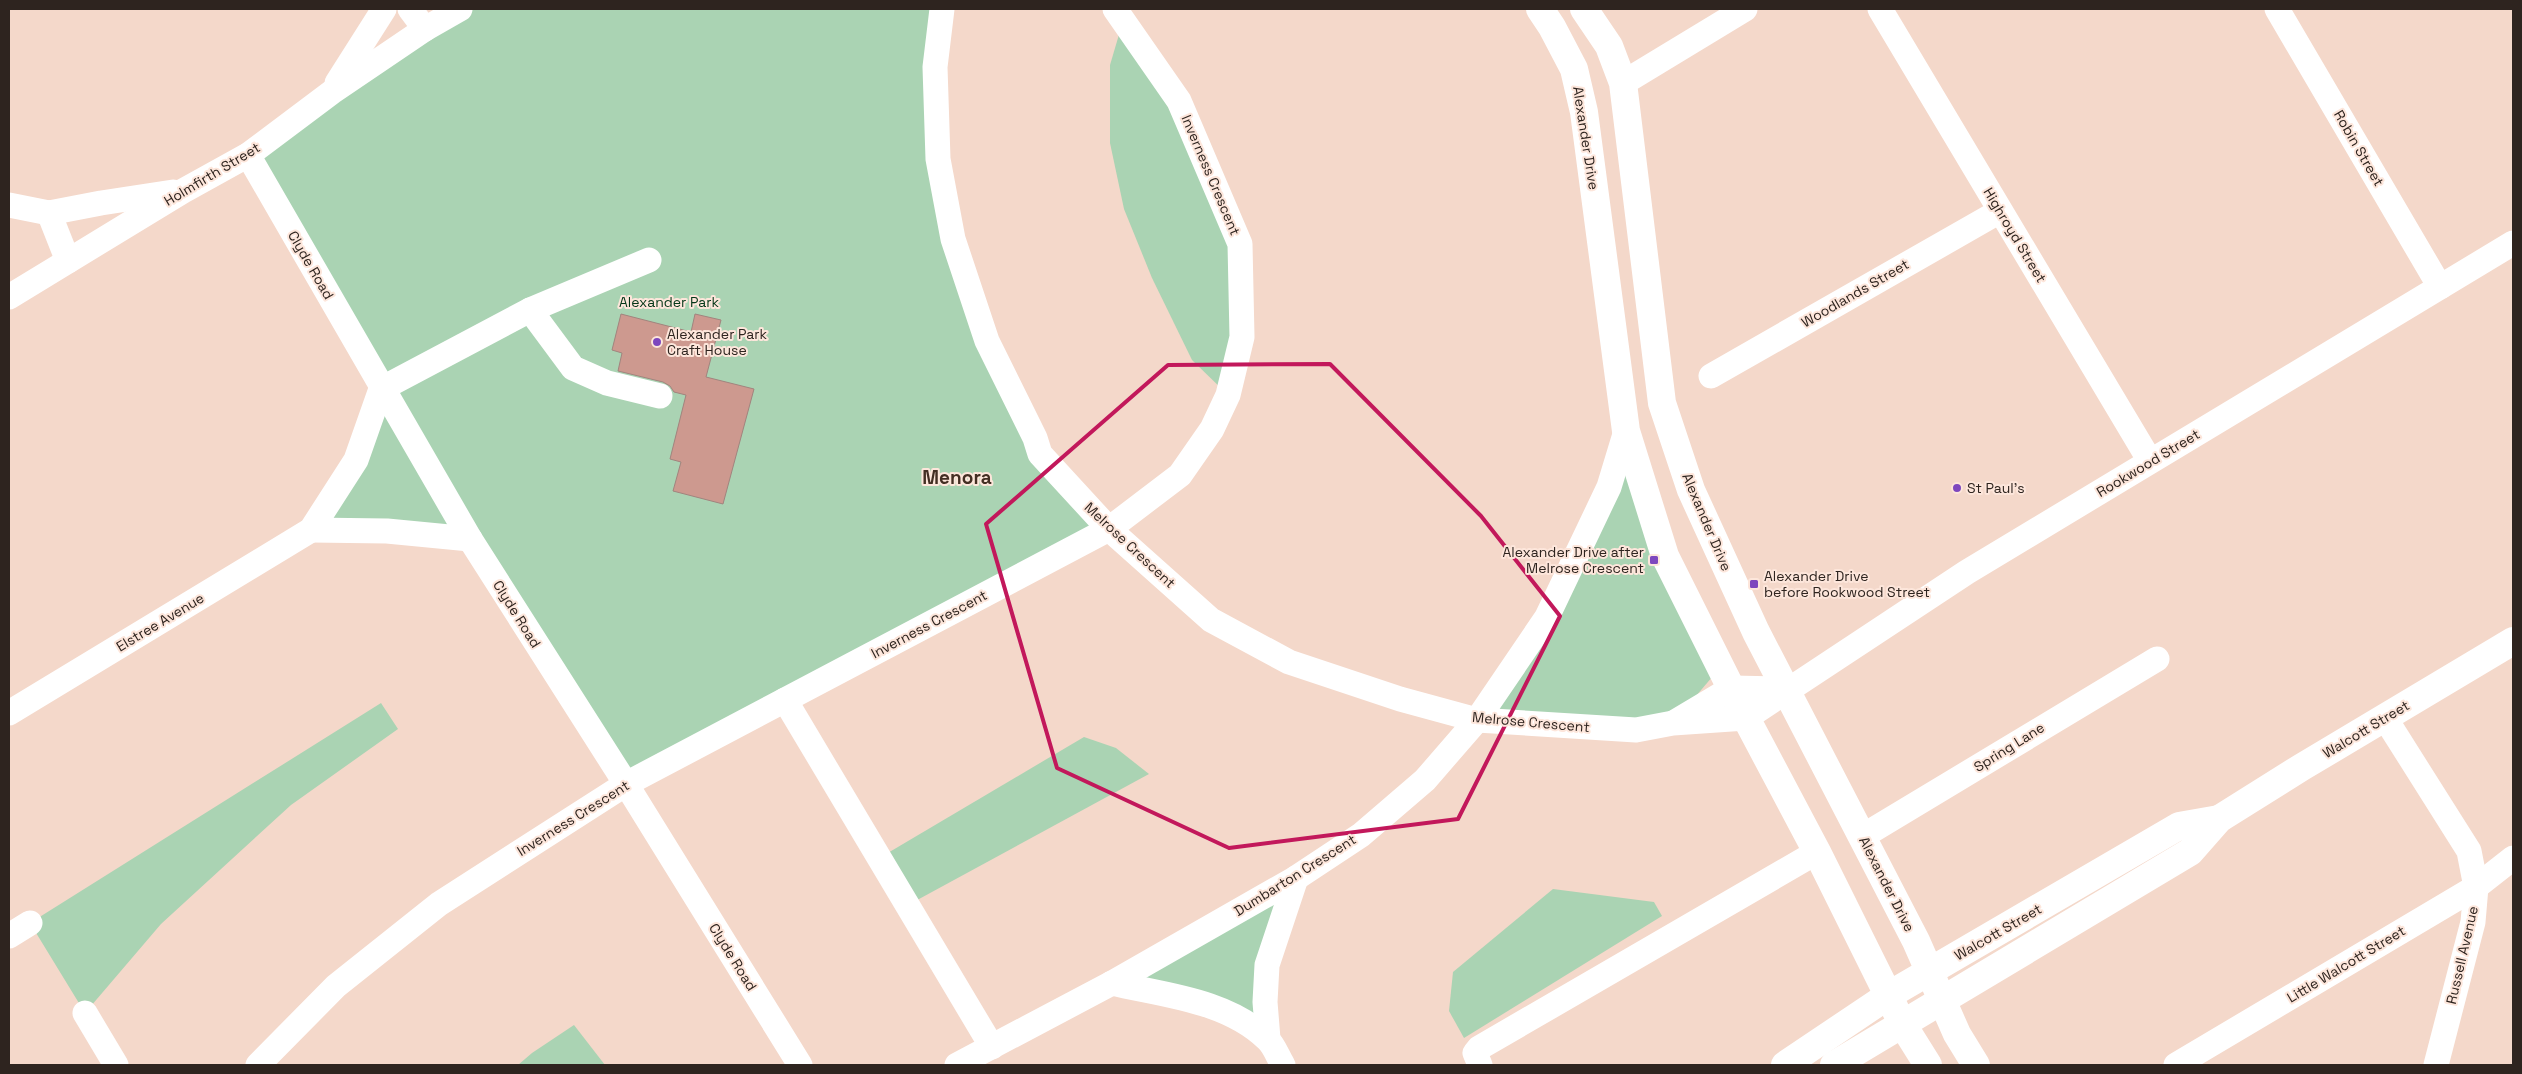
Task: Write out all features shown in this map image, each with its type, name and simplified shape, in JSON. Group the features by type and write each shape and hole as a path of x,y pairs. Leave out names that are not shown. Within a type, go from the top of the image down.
{"main road":[{"name":"Alexander Drive","path":"1540,9 1552,26 1574,69 1584,112 1626,431 1665,556 1746,718 1817,852 1903,1025 1928,1065"},
{"name":"Alexander Drive","path":"1584,9 1609,46 1623,83 1662,403 1691,490 1756,632 1863,836 1916,941 1957,1034 1976,1065"},
{"name":"Walcott Street","path":"1834,1065 2190,852 2219,819 2513,641"},
{"name":"Walcott Street","path":"1785,1065 1889,995 2179,826 2219,819"}],"street":[{"path":"332,92 384,9"},
{"path":"410,9 426,29"},
{"name":"Holmfirth Street","path":"9,296 183,191 248,155 332,92 426,29 460,9"},
{"name":"Melrose Crescent","path":"942,9 935,67 938,159 953,239 987,341 1035,438 1040,454 1108,529 1211,620 1289,662 1400,699 1477,720 1636,730 1673,723 1746,718"},
{"name":"Inverness Crescent","path":"258,1065 336,986 438,904 626,784 1108,529 1180,475 1212,429 1228,395 1242,338 1240,244 1179,101 1115,9"},
{"path":"1623,83 1745,9"},
{"name":"Highroyd Street","path":"1880,9 2150,461"},
{"name":"Robin Street","path":"2277,9 2440,287"},
{"name":"Clyde Road","path":"248,155 381,389 470,539 626,784 800,1065"},
{"path":"9,205 49,214 101,202 183,191"},
{"name":"Woodlands Street","path":"1711,376 2000,210"},
{"path":"49,214 68,261"},
{"name":"Rookwood Street","path":"1786,689 1967,572 2513,243"},
{"path":"381,389 530,310 649,260"},
{"path":"530,310 573,368 592,378 660,396"},
{"name":"Elstree Avenue","path":"9,713 311,530 356,460 381,389"},
{"name":"Dumbarton Crescent","path":"958,1065 1112,983 1296,878 1361,834 1425,780 1477,720 1547,617 1609,487 1626,431"},
{"path":"311,530 386,530 470,539"},
{"name":"Spring Lane","path":"1863,836 2157,659"},
{"path":"1732,688 1786,689"},
{"name":"Melrose Crescent","path":"1673,723 1732,688"},
{"path":"1746,718 1786,689"},
{"path":"785,700 992,1047"},
{"name":"Russell Avenue","path":"2385,718 2469,852 2476,887 2473,922 2436,1065"},
{"path":"1480,1065 1475,1053 1479,1048 1817,852"},
{"name":"Little Walcott Street","path":"2176,1065 2476,887 2513,858"},
{"path":"1268,1040 1264,1002 1267,965 1296,878"},
{"path":"9,936 30,923"},
{"path":"1112,983 1212,1006 1239,1019 1268,1040 1283,1065"},
{"path":"85,1013 116,1065"}],"highlighted area":[{"path":"1330,364 1481,516 1560,616 1458,819 1229,848 1057,768 986,524 1168,365"}],"green space":[{"name":"Alexander Park","path":"460,9 942,9 953,239 1040,454 1109,529 626,784 470,539 311,530 381,389 248,155"},
{"path":"1123,21 1240,244 1228,395 1192,360 1152,278 1124,209 1110,143 1110,65"},
{"path":"1626,431 1713,676 1673,723 1477,720 1547,617"},
{"path":"381,703 398,729 291,805 161,924 85,1013 30,923"},
{"path":"1084,737 1116,748 1149,774 908,905 881,857"},
{"path":"1296,878 1267,965 1268,1039 1112,983"},
{"path":"1553,889 1654,902 1662,916 1464,1038 1449,1011 1453,972"},
{"path":"574,1025 605,1065 518,1065 532,1053"}],"building":[{"path":"621,314 691,332 695,314 721,320 706,377 754,389 723,504 673,491 681,462 670,459 686,395 674,392 670,386 663,382 618,371 622,353 612,350"}],"place":[{"name":"Alexander Park Craft House","path":"657,342"},
{"name":"St Paul's","path":"1957,488"},
{"name":"Alexander Drive after Melrose Crescent","path":"1654,560"},
{"name":"Alexander Drive before Rookwood Street","path":"1754,584"}],"district":[{"name":"Menora","path":"957,477"}]}
